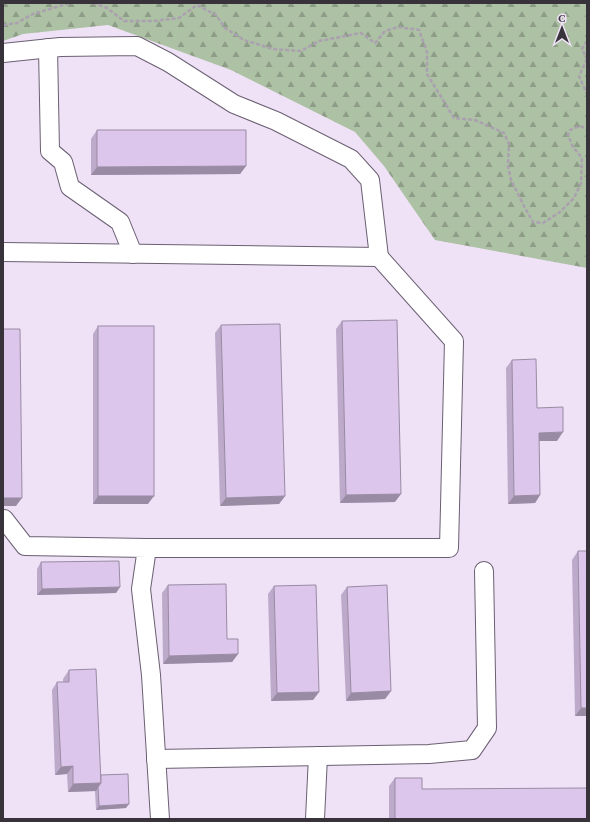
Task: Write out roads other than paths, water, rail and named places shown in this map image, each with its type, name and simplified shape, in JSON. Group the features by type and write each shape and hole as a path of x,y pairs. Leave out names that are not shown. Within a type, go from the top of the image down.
{"lane":[{"path":"3,53 48,48 137,46 168,62 234,104 276,121 351,159 370,180 379,257 454,341 449,548 148,548 25,546 3,519"},
{"path":"48,48 50,151 63,162 70,187 120,222 133,254"},
{"path":"3,252 379,257"},
{"path":"148,548 141,589 151,675 160,819"},
{"path":"156,759 429,754 472,750 487,728 484,571"},
{"path":"315,819 318,756"}]}
